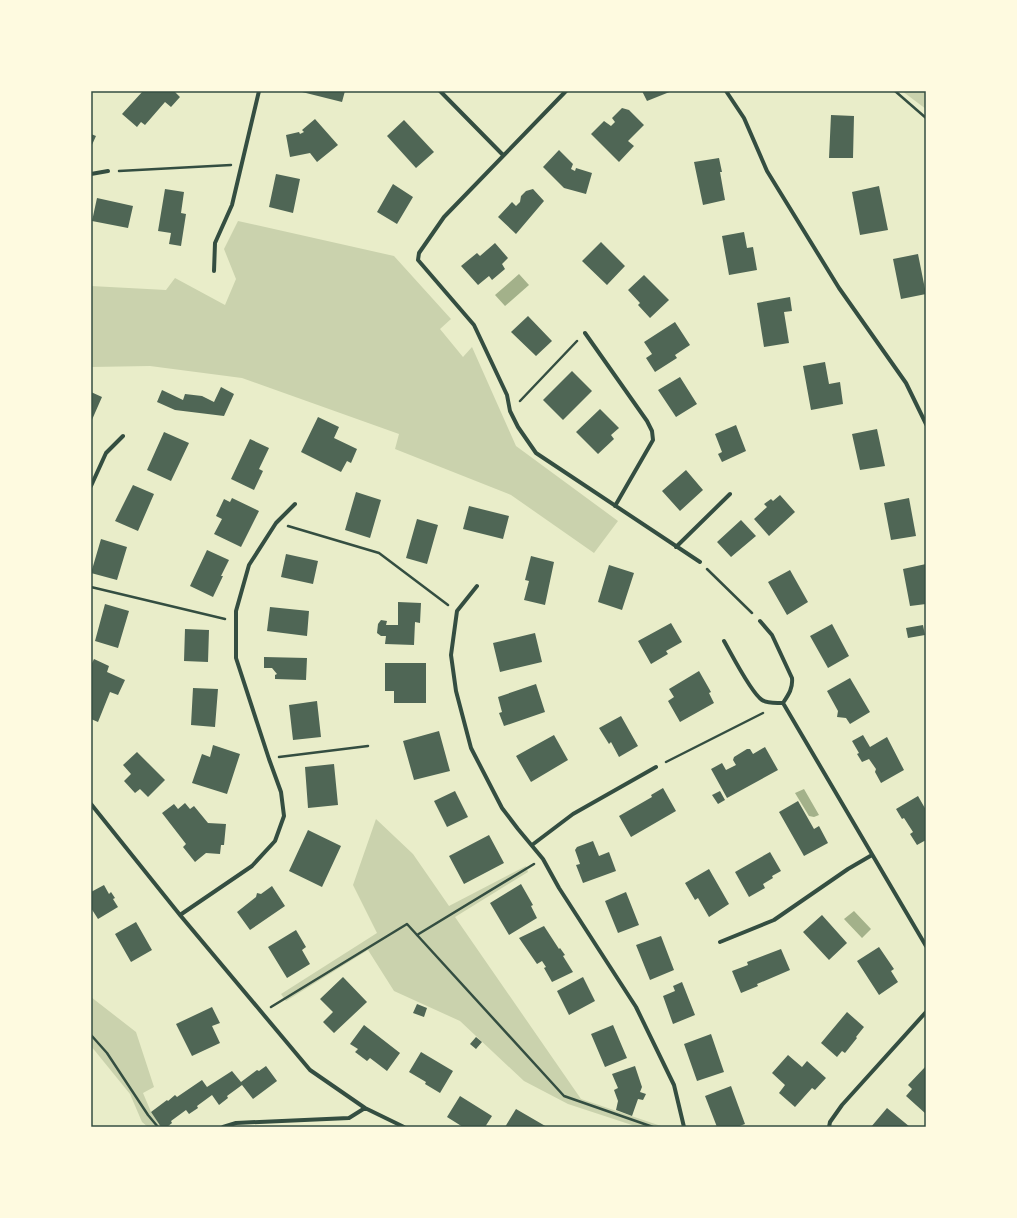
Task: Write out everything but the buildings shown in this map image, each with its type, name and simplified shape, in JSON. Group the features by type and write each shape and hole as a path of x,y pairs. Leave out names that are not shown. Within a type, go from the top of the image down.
{"street":[{"path":"214,271 215,244 232,205 259,91"},
{"path":"440,91 503,156"},
{"path":"566,91 444,217 419,253 418,260 474,325 507,395 510,411 518,427 536,453 700,562"},
{"path":"726,91 744,118 767,171 839,288 906,384 926,424"},
{"path":"91,174 108,171"},
{"path":"584,333 647,421 652,431 653,440 615,506"},
{"path":"91,486 106,453 123,436"},
{"path":"676,547 730,494"},
{"path":"180,914 252,866 275,842 284,816 281,792 236,658 236,611 249,565 276,523 295,504"},
{"path":"477,586 457,611 451,655 456,691 471,748 502,808 518,830 543,859 558,888 636,1007 674,1085 684,1127"},
{"path":"760,620 772,635 792,678 790,692 783,703"},
{"path":"724,640 754,692 761,700 783,703"},
{"path":"783,703 926,946"},
{"path":"532,845 573,814 656,767"},
{"path":"91,804 180,914 310,1070 365,1108 404,1127"},
{"path":"720,942 765,925 774,920 848,869 872,855"},
{"path":"829,1127 830,1122 842,1105 926,1012"},
{"path":"223,1127 236,1123 349,1118 365,1108"}],"path":[{"path":"895,91 926,118"},
{"path":"108,171 242,164"},
{"path":"510,411 584,333"},
{"path":"276,523 378,553 457,611"},
{"path":"700,562 760,620"},
{"path":"91,588 236,621"},
{"path":"656,767 783,703"},
{"path":"269,759 368,746"},
{"path":"417,935 543,859"},
{"path":"262,1012 407,924 564,1096 653,1127"},
{"path":"91,1035 107,1053 148,1115 158,1127"}],"shaded area":[{"path":"902,91 926,91 926,109"},
{"path":"238,221 394,256 451,319 440,329 463,357 472,347 516,446 618,521 594,553 511,495 395,449 399,434 242,378 150,366 91,367 91,286 166,290 175,278 225,305 236,279 224,249"},
{"path":"519,274 529,285 505,306 495,295"},
{"path":"804,789 819,815 814,817 809,816 795,793"},
{"path":"376,819 413,854 449,906 526,866 528,872 455,917 581,1099 664,1127 638,1127 568,1104 524,1081 460,1021 394,991 368,950 286,1001 281,994 377,933 353,885"},
{"path":"854,911 871,929 862,938 844,919"},
{"path":"91,997 136,1032 154,1087 143,1093 151,1112 161,1127 148,1127 142,1122 130,1094 91,1046"}]}
